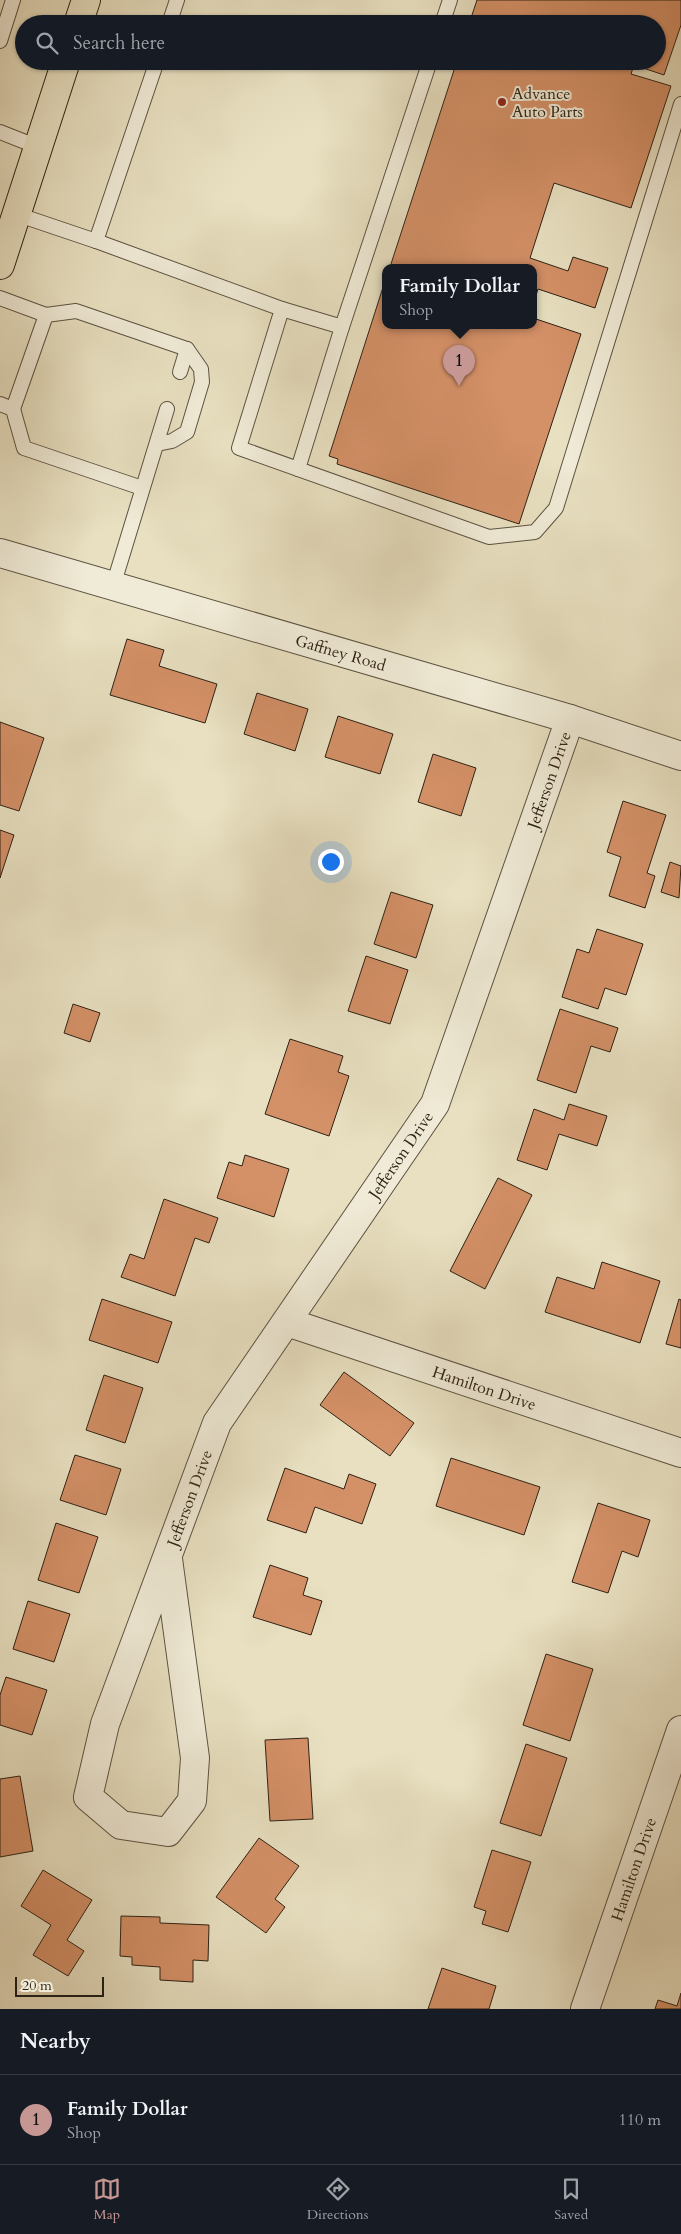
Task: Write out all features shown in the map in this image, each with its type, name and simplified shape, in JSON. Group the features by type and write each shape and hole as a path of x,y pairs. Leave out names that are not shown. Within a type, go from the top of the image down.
{"highway":[{"path":"81,15 86,0"},
{"path":"2,250 16,214 63,70"}],"street":[{"name":"Gaffney Road","path":"0,553 570,719 681,756"},
{"name":"Jefferson Drive","path":"168,1558 195,1758 192,1801 168,1832 121,1825 88,1797 105,1724 168,1558 216,1423 435,1104 570,719"},
{"name":"Hamilton Drive","path":"286,1322 681,1453"},
{"name":"Hamilton Drive","path":"585,2009 681,1730"}],"lane":[{"path":"0,41 13,0"},
{"path":"172,15 177,0"},
{"path":"445,15 450,0"},
{"path":"96,242 154,70"},
{"path":"298,469 342,327 427,70"},
{"path":"282,309 239,448 489,537 535,532 556,508 681,104"},
{"path":"0,132 38,147"},
{"path":"16,214 282,309 342,327"},
{"path":"0,298 46,315 76,311 187,349 201,369 202,382 187,432 172,441 157,444"},
{"path":"46,315 6,407 24,448 142,488"},
{"path":"180,372 187,349"},
{"path":"113,586 167,409"}],"building":[{"path":"477,0 681,0 681,25 666,69 666,15 472,15"},
{"path":"454,70 632,70 631,74 671,86 631,208 554,183 530,258 568,271 573,257 608,268 595,308 538,289 537,292 537,264 391,264"},
{"path":"649,70 666,70 664,75"},
{"path":"382,290 382,329 537,329 537,319 581,334 519,524 337,464 338,459 329,456"},
{"path":"127,639 164,650 159,666 217,684 205,723 110,695"},
{"path":"257,693 308,709 295,751 244,734"},
{"path":"338,716 393,734 380,774 325,757"},
{"path":"0,722 44,738 19,811 0,805"},
{"path":"433,754 476,768 461,816 418,802"},
{"path":"623,801 666,815 647,873 655,876 645,908 609,896 621,857 607,852"},
{"path":"0,830 14,835 0,878"},
{"path":"670,862 681,866 679,898 661,892"},
{"path":"391,892 433,905 416,958 374,944"},
{"path":"597,929 643,944 626,995 605,988 598,1009 562,997 577,949 589,953"},
{"path":"366,956 408,970 390,1024 348,1011"},
{"path":"73,1004 100,1013 90,1042 64,1033"},
{"path":"560,1009 618,1028 610,1052 591,1046 576,1093 537,1080"},
{"path":"290,1039 343,1056 338,1072 349,1076 329,1136 265,1114"},
{"path":"569,1104 607,1116 597,1146 559,1134 547,1170 517,1160 534,1109 564,1120"},
{"path":"245,1155 289,1169 274,1217 217,1198 229,1162 242,1166"},
{"path":"498,1178 532,1195 485,1289 450,1271"},
{"path":"164,1199 218,1218 209,1243 195,1238 175,1296 121,1277 130,1254 144,1259"},
{"path":"602,1262 660,1281 640,1343 545,1312 557,1277 594,1289"},
{"path":"102,1299 172,1322 158,1363 89,1340"},
{"path":"679,1299 681,1300 681,1348 666,1344"},
{"path":"344,1372 414,1423 390,1456 320,1405"},
{"path":"104,1375 143,1388 125,1443 86,1430"},
{"path":"75,1455 121,1469 106,1515 60,1500"},
{"path":"451,1458 540,1487 524,1535 436,1506"},
{"path":"285,1468 344,1489 349,1474 376,1484 362,1524 315,1507 306,1533 267,1520"},
{"path":"598,1503 650,1520 638,1557 622,1551 608,1593 572,1582"},
{"path":"56,1523 98,1537 79,1593 38,1580"},
{"path":"270,1565 308,1578 303,1595 322,1601 311,1635 253,1617"},
{"path":"28,1601 70,1614 54,1662 13,1649"},
{"path":"546,1654 593,1669 570,1741 523,1725"},
{"path":"6,1677 47,1690 32,1735 0,1725 0,1695"},
{"path":"308,1738 313,1819 270,1821 265,1740"},
{"path":"526,1744 567,1758 541,1836 500,1823"},
{"path":"20,1776 33,1851 0,1857 0,1779"},
{"path":"259,1838 299,1866 275,1899 285,1907 266,1933 216,1897"},
{"path":"492,1850 531,1862 508,1932 482,1924 486,1911 474,1907"},
{"path":"43,1870 92,1900 67,1940 84,1951 68,1976 33,1955 51,1925 21,1906"},
{"path":"121,1916 160,1917 160,1923 209,1925 208,1961 193,1960 193,1982 160,1980 160,1967 132,1965 132,1957 120,1956"},
{"path":"442,1968 496,1986 489,2009 428,2009"},
{"path":"681,1993 681,2009 655,2009 658,2000 677,2006"}],"place":[{"name":"Advance Auto Parts","path":"502,102"},
{"name":"Family Dollar","path":"459,386"}]}
